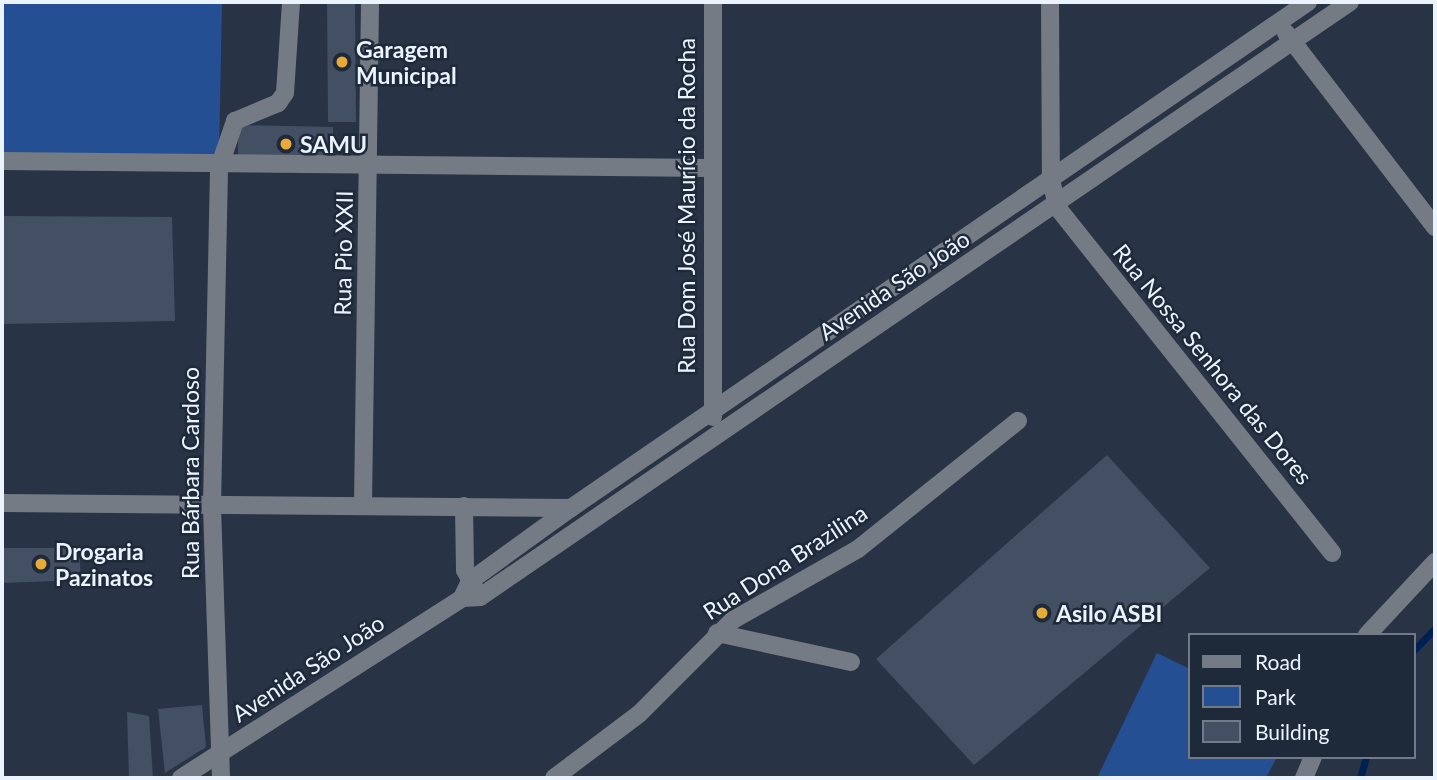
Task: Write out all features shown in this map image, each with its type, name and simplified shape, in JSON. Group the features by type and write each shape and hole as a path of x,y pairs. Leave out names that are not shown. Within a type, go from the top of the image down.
{"street":[{"name":"Rua Bárbara Cardoso","path":"222,778 219,754 212,505 219,168 235,121 278,103 285,93 291,2"},
{"name":"Rua Pio XXII","path":"363,505 370,2"},
{"name":"Rua Dom José Maurício da Rocha","path":"709,411 713,2"},
{"path":"1050,2 1051,179 1057,207"},
{"name":"Avenida São João","path":"470,580 709,411 1308,2"},
{"name":"Avenida São João","path":"181,778 471,598 1057,207 1350,2"},
{"path":"1277,23 1294,41 1435,227"},
{"path":"2,160 219,168 369,164 710,168"},
{"name":"Rua Nossa Senhora das Dores","path":"1057,207 1332,553"},
{"path":"709,411 721,432"},
{"name":"Rua Dona Brazilina","path":"554,778 639,714 717,633 858,549 1018,421"},
{"path":"2,503 571,508"},
{"path":"464,506 471,598"},
{"path":"1369,633 1435,562"},
{"path":"717,633 851,662"},
{"path":"1304,778 1311,759"}],"green space":[{"path":"2,2 222,2 219,155 2,154"},
{"path":"1157,653 1188,668 1188,759 1276,759 1266,778 1097,778"}],"building":[{"name":"Garagem Municipal","path":"327,2 355,2 356,122 328,122"},
{"name":"SAMU","path":"238,125 333,127 333,161 238,160"},
{"path":"2,216 172,217 175,321 2,324"},
{"name":"Asilo ASBI","path":"1107,455 1210,568 974,765 876,659"},
{"name":"Drogaria Pazinatos","path":"2,548 79,548 81,580 2,583"},
{"path":"202,705 206,747 165,773 158,709"},
{"path":"127,712 149,716 153,778 129,778"}],"waterway":[{"path":"1416,648 1435,628"},
{"path":"1360,778 1365,759"}],"place":[{"name":"Garagem Municipal","path":"342,62"},
{"name":"SAMU","path":"286,144"},
{"name":"Drogaria Pazinatos","path":"41,564"},
{"name":"Asilo ASBI","path":"1042,613"}]}
